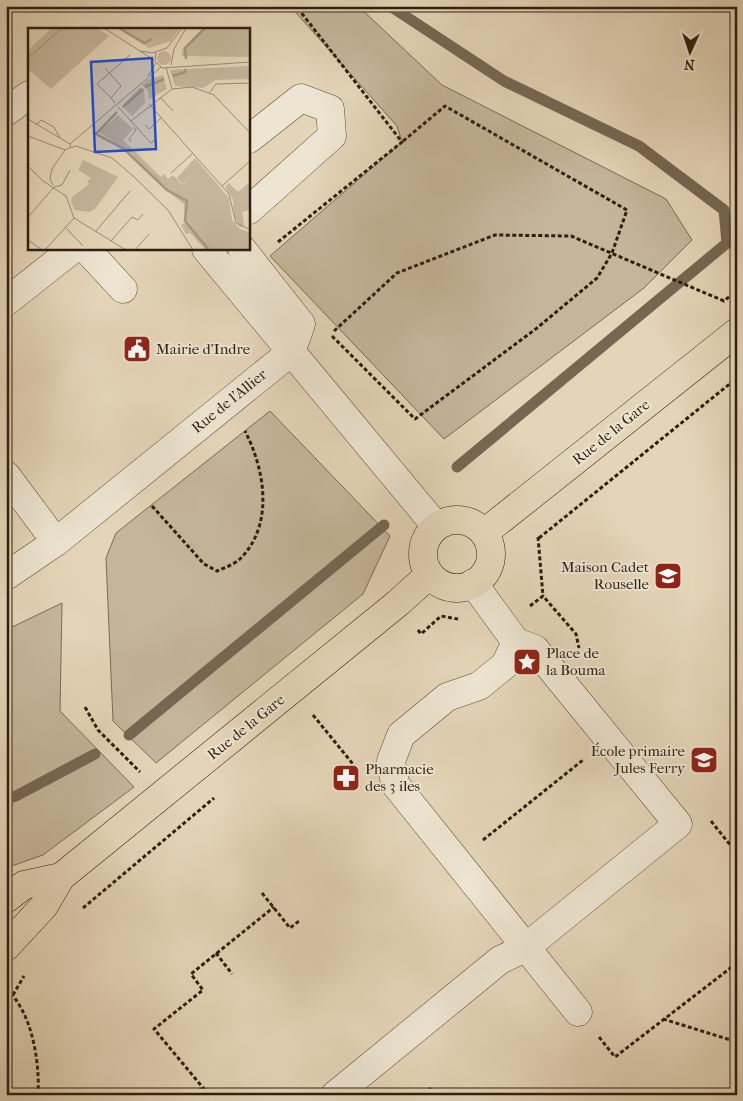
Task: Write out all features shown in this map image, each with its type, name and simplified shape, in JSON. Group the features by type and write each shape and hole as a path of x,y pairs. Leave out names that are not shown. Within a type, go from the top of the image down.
{"main road":[{"name":"Rue de la Gare","path":"484,533 737,332"},
{"path":"453,520 470,522 484,533 491,548 490,565 481,579 464,588 444,587 429,575 423,563 422,549 427,536 436,526 453,520"},
{"name":"Rue de la Gare","path":"6,947 44,906 61,877 429,575"},
{"name":"Rue de la Gare","path":"6,899 24,885 61,877"}],"street":[{"path":"6,112 28,96"},
{"path":"250,138 301,98 330,109 332,136 250,209"},
{"path":"6,302 72,250"},
{"path":"87,250 123,289"},
{"path":"207,250 436,526"},
{"path":"243,250 301,324 291,352"},
{"name":"Rue de l'Allier","path":"6,576 56,542 291,352"},
{"path":"6,475 56,542"},
{"path":"335,1095 500,960 525,948 678,824 535,649 516,642 473,583"},
{"path":"516,642 505,665 479,686 447,697 401,735 390,761 395,784 578,1012"}],"path":[{"path":"296,6 402,142"},
{"path":"274,244 445,106 627,210 612,253 598,278 537,328 415,419 330,334 397,273 495,235 571,236 612,253 621,258 724,301 737,290"},
{"path":"543,596 539,538 737,378"},
{"path":"131,480 204,564 217,571 240,559 257,534 263,506 262,478 248,437 229,402"},
{"path":"85,706 98,730 163,795 186,822"},
{"path":"306,721 314,714"},
{"path":"456,861 608,739"},
{"path":"80,911 216,796"},
{"path":"262,893 290,928 299,921"},
{"path":"209,1095 154,1029 166,1023 203,990 191,974 274,908"},
{"path":"216,953 232,974"},
{"path":"578,1012 615,1056 737,962"},
{"path":"13,995 28,969"},
{"path":"6,989 13,995 30,1030 39,1071 38,1095"},
{"path":"663,1019 737,1042"},
{"path":"194,1095 203,1088"},
{"path":"423,1095 431,1088 436,1095"}],"shaded area":[{"path":"290,6 358,6 442,85 666,199 692,240 644,288 444,439 270,256 402,142 397,126"},
{"path":"270,411 390,536 363,594 156,763 113,721 106,558 116,533"},
{"path":"62,603 60,711 134,787 43,855 6,868 6,630"}],"waterway":[{"path":"390,6 504,81 639,146 724,210 727,243 457,467"},
{"path":"129,735 384,525"},
{"path":"6,799 16,796 95,754"}],"place":[{"name":"Mairie d'Indre","path":"137,349"},
{"name":"Maison Cadet Rouselle","path":"668,576"},
{"name":"Place de la Bouma","path":"527,662"},
{"name":"École primaire Jules Ferry","path":"704,760"},
{"name":"Pharmacie des 3 iles","path":"346,778"}]}
